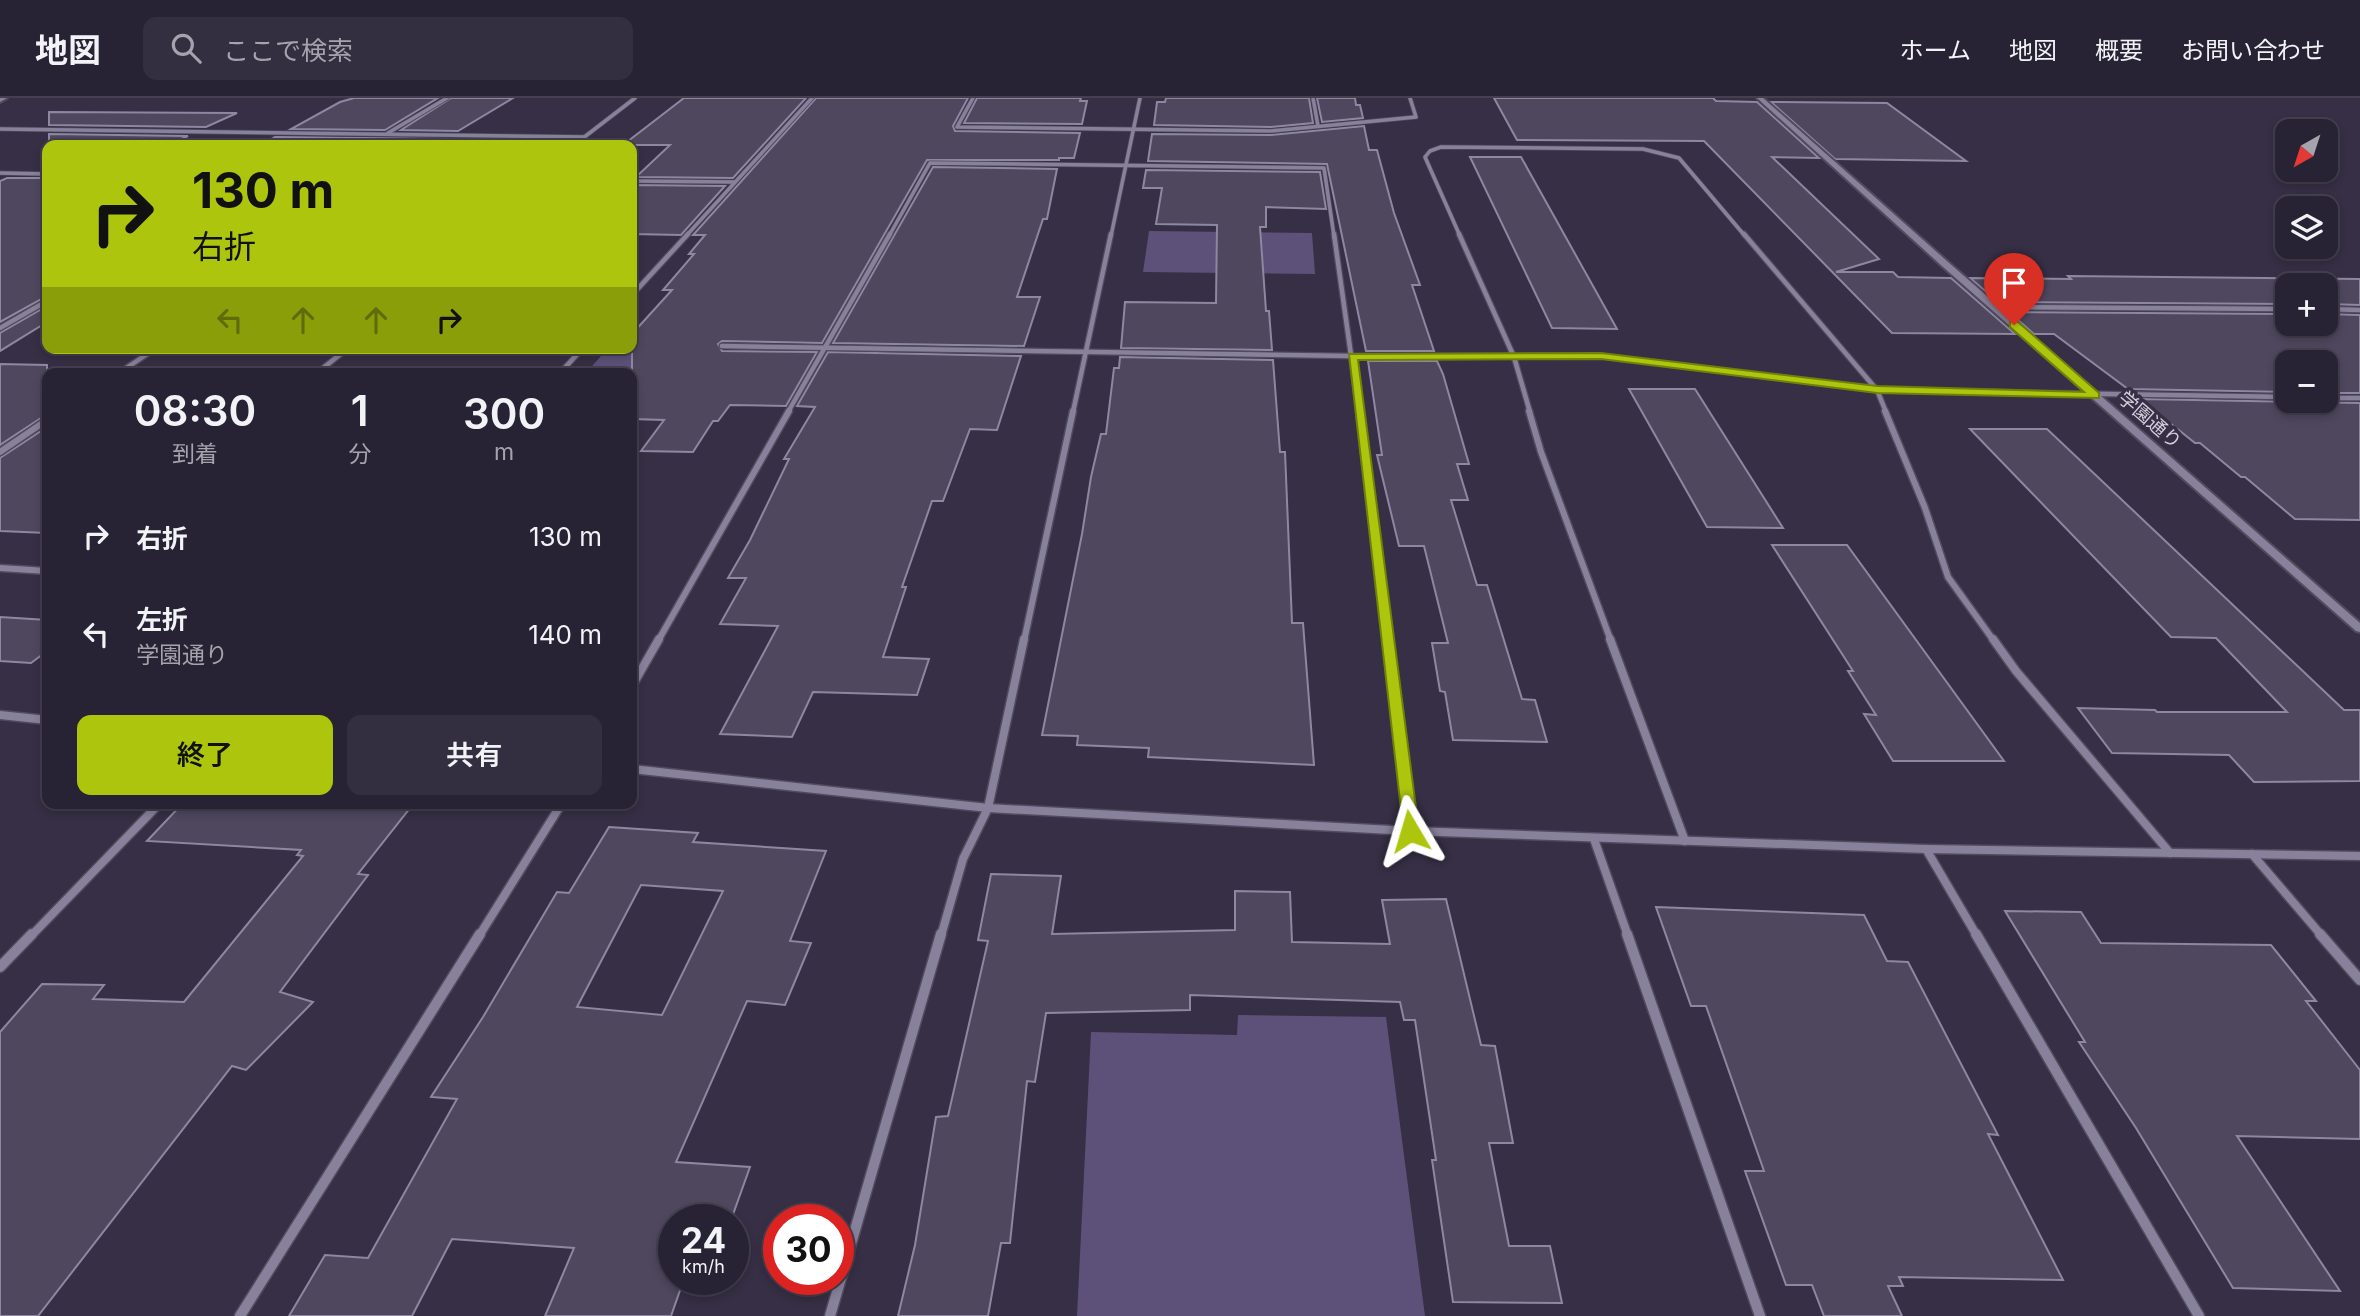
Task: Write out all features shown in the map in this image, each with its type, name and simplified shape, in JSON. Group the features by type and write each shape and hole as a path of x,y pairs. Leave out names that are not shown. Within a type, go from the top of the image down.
{"street":[{"path":"388,133 447,98"},
{"path":"580,140 635,98"},
{"path":"637,290 811,98"},
{"path":"973,98 957,127 1271,131 1416,117 1410,98"},
{"path":"830,1316 963,859 988,808 1140,98"},
{"path":"1312,98 1318,126"},
{"name":"学園通り","path":"1760,98 2360,629"},
{"path":"0,129 584,137"},
{"path":"1685,841 1541,452 1514,357 1425,157 1430,151 1441,147 1643,149 1679,158 1877,390 1925,508 1948,577 2016,671 2170,853"},
{"path":"637,677 930,163 1324,168 1352,356 1410,831"},
{"path":"0,173 42,174"},
{"path":"637,181 735,182"},
{"path":"0,328 42,304"},
{"path":"1994,307 2275,309"},
{"path":"2338,309 2360,310"},
{"path":"722,346 1352,356 1601,356 1877,390 2095,396 2275,397"},
{"path":"126,368 147,354"},
{"path":"323,368 341,354"},
{"path":"565,368 577,354"},
{"path":"2338,398 2360,398"},
{"path":"0,452 42,424"},
{"path":"0,568 42,571"},
{"path":"0,715 42,719"},
{"path":"637,770 988,808 1410,831 1926,849 2360,856"},
{"path":"0,967 154,809"},
{"path":"240,1316 558,809"},
{"path":"1594,839 1760,1316"},
{"path":"1926,849 2199,1316"},
{"path":"2252,854 2360,979"}],"shaded area":[{"path":"1149,231 1312,233 1315,274 1143,272"},
{"path":"637,326 725,329 688,379 637,377 637,368 590,368 603,354 637,354"},
{"path":"1238,1015 1386,1017 1425,1316 1077,1316 1091,1032 1237,1035"}],"building":[{"path":"354,98 438,98 385,130 291,129 340,102"},
{"path":"451,98 513,98 458,131 401,130"},
{"path":"684,98 806,98 733,178 637,177 670,145 637,145 637,140 629,140"},
{"path":"816,98 968,98 953,126 955,131 1080,133 1074,158 927,160 822,343 722,341 718,344 722,351 817,352 786,406 730,405 718,421 713,421 693,452 641,451 664,420 637,419 637,368 632,368 632,354 637,354 637,328 672,290 663,290 694,254 689,254 705,235 693,235"},
{"path":"977,98 1081,98 1080,101 1087,101 1082,124 964,123"},
{"path":"1166,98 1309,98 1313,123 1271,127 1154,125 1157,102 1165,102"},
{"path":"1317,98 1355,98 1363,118 1322,122"},
{"path":"1494,98 1713,98 1716,101 1757,102 1819,158 1772,157 1879,259 1836,272 1893,272 1898,277 1951,278 2015,334 1892,333 1704,141 1517,140"},
{"path":"1771,102 1887,103 1966,161 1835,159"},
{"path":"49,112 237,113 206,127 49,125"},
{"path":"1364,126 1369,150 1377,150 1394,213 1420,285 1412,285 1434,351 1366,351 1327,164 1148,161 1152,134 1271,135"},
{"path":"49,134 188,136 179,140 49,140"},
{"path":"275,137 444,139 442,140 270,140"},
{"path":"1470,157 1521,157 1617,329 1552,328"},
{"path":"933,167 1057,169 1047,219 1043,219 1017,297 1040,297 1024,346 833,343"},
{"path":"1146,170 1320,172 1326,209 1266,207 1266,227 1260,227 1266,311 1269,311 1272,350 1121,348 1125,302 1216,303 1217,225 1156,224 1162,188 1143,188"},
{"path":"7,178 42,178 42,299 0,322 0,181"},
{"path":"637,185 725,186 681,235 637,234"},
{"path":"2068,276 2275,278 2275,304 1998,302 1970,278 2071,279"},
{"path":"2338,279 2360,279 2360,305 2338,304"},
{"path":"42,309 42,325 0,351 0,333"},
{"path":"2009,312 2275,314 2275,336 2338,336 2338,314 2360,315 2360,393 2338,393 2338,350 2275,350 2275,392 2128,389 2054,334 2034,334"},
{"path":"828,352 1021,356 997,430 970,429 943,501 932,501 902,587 906,587 883,657 929,659 917,695 813,692 792,737 720,734 778,626 720,624 746,578 728,578 750,540 789,459 784,459 815,407 797,406"},
{"path":"1120,357 1273,360 1280,452 1285,452 1292,623 1303,623 1314,765 1148,757 1149,748 1077,745 1078,736 1042,735 1091,477 1101,434 1106,434 1114,368 1119,368"},
{"path":"1368,361 1437,361 1469,464 1457,464 1468,500 1451,500 1477,585 1487,585 1522,699 1535,700 1547,742 1453,740 1445,692 1440,691 1432,643 1448,643 1424,546 1399,546 1377,455 1382,455"},
{"path":"0,364 47,365 47,368 42,368 42,417 0,445"},
{"path":"1629,389 1695,389 1783,528 1707,527"},
{"path":"2140,399 2275,401 2275,413 2338,413 2338,403 2360,403 2360,520 2295,519 2245,477 2241,477 2200,443 2195,443"},
{"path":"1970,429 2047,429 2344,710 2360,710 2360,781 2254,782 2229,755 2112,753 2078,708 2157,712 2287,712 2216,638 2171,637"},
{"path":"42,430 42,533 0,531 0,458"},
{"path":"1772,545 1847,545 2004,761 1893,761 1864,714 1876,715 1848,671 1853,671"},
{"path":"0,617 42,620 42,655 31,663 0,661"},
{"path":"177,809 409,809 358,874 368,875 280,992 313,1002 246,1070 232,1066 38,1316 0,1316 0,1032 42,984 104,985 93,999 184,1002 303,856 297,855 301,850 147,841"},
{"path":"609,827 698,833 693,842 826,851 790,941 811,943 785,1005 747,1001 676,1162 750,1167 737,1204 658,1204 658,1295 678,1295 671,1316 545,1316 574,1248 452,1239 412,1316 289,1316 325,1255 368,1258 457,1099 431,1097 483,1017 557,892 569,893","holes":["641,885 723,891 662,1015 577,1007"]},
{"path":"991,874 1061,876 1052,934 1235,930 1235,891 1290,892 1292,942 1390,944 1382,900 1446,899 1481,1045 1495,1046 1513,1143 1489,1143 1509,1246 1550,1246 1562,1303 1453,1302 1432,1160 1436,1160 1415,1020 1404,1020 1400,1002 1190,995 1190,1010 1046,1013 1035,1082 1027,1081 1010,1243 1001,1243 988,1316 898,1316 915,1245 936,1117 948,1116 988,941 978,940"},
{"path":"1656,907 1864,915 1887,961 1908,962 1998,1135 1988,1134 2063,1280 1899,1277 1903,1286 1888,1286 1902,1316 1824,1316 1812,1285 1786,1285 1745,1171 1764,1171 1706,1006 1691,1006"},
{"path":"2005,911 2081,912 2101,943 2271,945 2316,1001 2306,1001 2360,1070 2360,1139 2237,1136 2340,1291 2233,1288 2136,1128 2079,1042 2085,1042"}],"route":[{"path":"1410,831 1352,356 1601,356 1877,390 2095,396 2014,325"}]}
